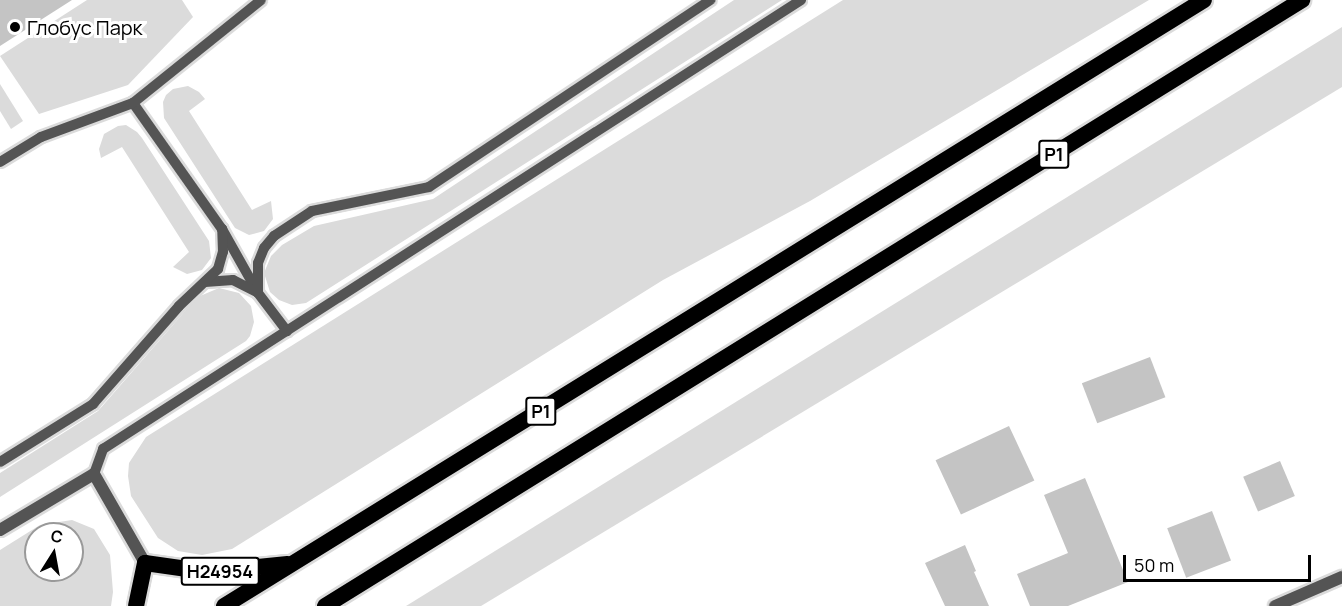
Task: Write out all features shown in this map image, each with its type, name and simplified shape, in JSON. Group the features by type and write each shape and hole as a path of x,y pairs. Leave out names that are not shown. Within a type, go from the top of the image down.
{"highway":[{"name":"Р1","path":"224,606 1204,0"},
{"name":"Р1","path":"325,606 1302,0"},
{"name":"Н24954","path":"145,563 208,572 295,563"},
{"path":"136,606 145,563"}],"street":[{"path":"0,530 94,474 145,563"},
{"path":"1275,606 1342,577"}],"lane":[{"path":"0,162 41,137 133,104 261,0"},
{"path":"258,293 258,263 264,248 274,236 312,211 429,188 710,0"},
{"path":"94,474 103,449 801,0"},
{"path":"133,104 222,229 258,293 287,331"},
{"path":"0,462 93,404 179,306 218,269 223,252 222,229"},
{"path":"205,282 233,280 258,293"}],"shaded area":[{"path":"87,0 182,0 193,17 128,85 39,114 0,56"},
{"path":"734,0 782,0 306,303 292,305 279,300 270,292 264,273 271,256 282,245 314,226 433,199"},
{"path":"843,0 1149,0 810,201 663,280 232,549 202,555 178,551 158,538 131,496 128,476 129,463 146,437"},
{"path":"1342,27 1342,87 481,606 406,606"},
{"path":"0,84 23,121 11,129 0,111"},
{"path":"188,86 199,92 205,99 189,111 252,210 271,201 273,219 264,231 249,235 235,228 164,118 163,102 166,95 173,89"},
{"path":"126,125 142,138 209,241 211,258 202,270 187,274 173,267 189,252 122,147 101,158 99,149 104,134 118,126"},
{"path":"219,288 239,293 251,306 254,322 246,341 0,497 0,473 98,411 192,303 200,296"},
{"path":"84,525 94,529 110,555 113,592 111,606 0,606 0,550 24,535 24,582 84,582"}],"building":[{"name":"Глобус Парк","path":"0,0 72,0 0,46"},
{"path":"1150,357 1165,397 1097,423 1082,383"},
{"path":"1009,426 1034,480 961,515 936,460"},
{"path":"1280,461 1295,496 1258,512 1243,477"},
{"path":"1085,478 1128,582 1068,606 1030,606 1017,574 1068,553 1044,495"},
{"path":"1212,511 1231,560 1186,578 1167,528"},
{"path":"965,545 989,606 945,606 925,563"}],"place":[{"name":"Глобус Парк","path":"15,27"}]}
